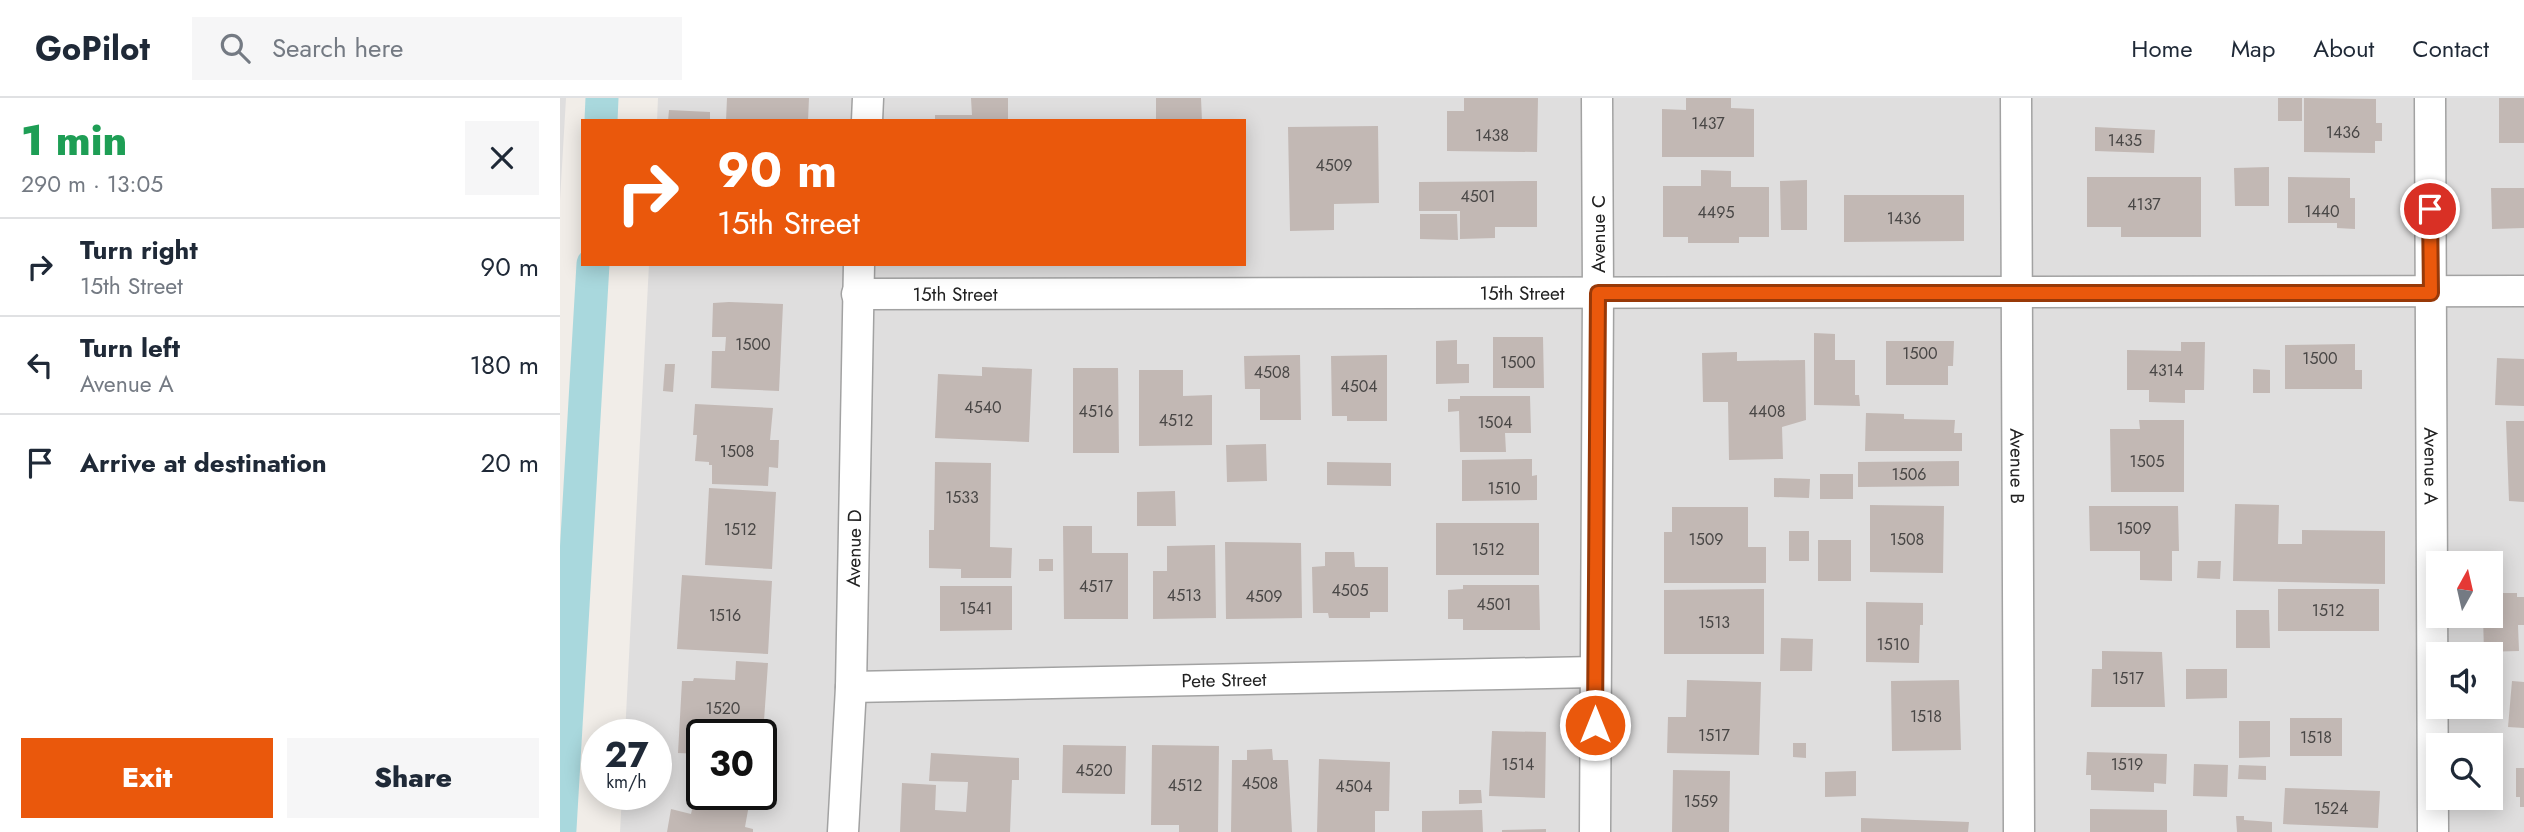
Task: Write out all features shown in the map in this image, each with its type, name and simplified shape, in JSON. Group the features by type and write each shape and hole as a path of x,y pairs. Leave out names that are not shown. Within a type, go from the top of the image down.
{"street":[{"path":"867,119 868,98"},
{"name":"Avenue C","path":"1595,832 1597,98"},
{"name":"Avenue B","path":"2016,98 2019,832"},
{"name":"Avenue A","path":"2430,98 2433,832"},
{"name":"Avenue D","path":"843,832 851,687 859,266"},
{"name":"15th Street","path":"857,294 2524,291"},
{"name":"Pete Street","path":"851,687 1594,672"}],"shaded area":[{"path":"560,98 566,98 560,200"},
{"path":"658,98 2524,98 2524,832 620,832 621,810 672,810 672,719 626,719 649,266 1246,266 1246,119 657,119"}],"building":[{"path":"727,98 809,98 808,119 726,119"},
{"path":"971,98 1008,98 1008,119 935,119 935,115 972,115"},
{"path":"1156,98 1201,98 1202,119 1156,119"},
{"path":"1464,98 1538,98 1537,152 1447,151 1447,111 1464,111"},
{"path":"1686,98 1731,98 1731,108 1754,109 1754,157 1662,157 1662,109 1686,110"},
{"path":"2278,98 2302,98 2302,121 2278,121"},
{"path":"2304,98 2376,99 2376,123 2382,123 2382,141 2375,141 2375,153 2304,152"},
{"path":"2499,98 2524,98 2524,143 2499,143"},
{"path":"669,110 710,112 710,119 668,119"},
{"path":"1378,126 1379,203 1334,204 1334,230 1290,231 1288,127"},
{"path":"2095,127 2155,130 2154,153 2095,151"},
{"path":"2269,167 2269,206 2235,206 2234,168"},
{"path":"1701,170 1731,171 1731,187 1769,187 1769,237 1739,237 1739,243 1688,243 1688,237 1663,237 1663,186 1701,186"},
{"path":"2087,177 2201,177 2201,237 2121,237 2121,227 2087,227"},
{"path":"2288,177 2350,178 2350,198 2355,198 2355,229 2337,228 2337,223 2288,223"},
{"path":"1807,180 1807,230 1781,230 1780,181"},
{"path":"1537,181 1537,227 1495,227 1495,238 1460,239 1460,211 1419,211 1419,182"},
{"path":"2491,188 2524,188 2524,228 2492,229"},
{"path":"1844,195 1964,195 1964,241 1844,242"},
{"path":"1420,214 1457,214 1458,240 1420,239"},
{"path":"713,303 783,304 779,391 711,388 712,351 725,351 726,337 712,337"},
{"path":"1814,333 1835,334 1835,360 1855,360 1855,395 1859,395 1860,406 1814,405"},
{"path":"1493,337 1543,337 1544,388 1493,388"},
{"path":"1457,340 1457,364 1469,364 1469,383 1436,384 1436,341"},
{"path":"1886,341 1954,341 1953,366 1948,366 1948,385 1886,385"},
{"path":"2181,342 2205,342 2204,390 2185,390 2185,403 2149,402 2149,390 2127,390 2127,350 2181,351"},
{"path":"2355,344 2355,370 2362,370 2362,389 2285,389 2285,345"},
{"path":"1737,352 1737,361 1805,360 1806,420 1782,427 1783,459 1729,460 1728,402 1703,402 1702,353"},
{"path":"1300,355 1301,420 1260,420 1260,389 1245,389 1244,356"},
{"path":"1387,355 1387,421 1347,421 1347,416 1332,416 1331,356"},
{"path":"2497,358 2524,359 2524,406 2495,405"},
{"path":"665,364 675,364 673,392 663,391"},
{"path":"982,367 1032,369 1029,442 935,438 938,374 982,376"},
{"path":"1073,368 1118,368 1119,453 1073,453"},
{"path":"2253,369 2270,370 2270,393 2253,393"},
{"path":"1139,370 1183,370 1183,396 1212,395 1212,445 1139,446"},
{"path":"1460,396 1530,396 1531,433 1505,433 1506,452 1460,452 1459,411 1448,412 1448,399 1460,399"},
{"path":"695,404 773,408 770,440 779,440 778,468 769,467 768,486 712,484 712,465 709,465 709,462 695,461"},
{"path":"1866,413 1904,414 1904,419 1955,420 1954,433 1962,433 1962,451 1865,451"},
{"path":"2139,420 2184,420 2184,492 2111,492 2110,429 2140,429"},
{"path":"2506,421 2524,421 2524,502 2509,501"},
{"path":"1266,444 1267,481 1227,482 1226,445"},
{"path":"1532,459 1532,476 1537,475 1537,500 1462,501 1462,460"},
{"path":"1959,461 1959,486 1858,487 1858,462"},
{"path":"935,462 991,463 990,547 1012,548 1011,578 961,578 961,569 929,568 929,530 934,530"},
{"path":"1327,462 1391,463 1391,486 1327,485"},
{"path":"1820,474 1853,474 1853,499 1820,499"},
{"path":"1774,478 1810,479 1809,498 1774,497"},
{"path":"709,488 776,492 772,569 705,565"},
{"path":"1175,491 1176,526 1137,526 1137,492"},
{"path":"2235,504 2279,505 2278,544 2302,544 2302,530 2385,531 2385,584 2233,581"},
{"path":"1870,505 1944,506 1943,573 1870,572"},
{"path":"2089,506 2178,506 2179,551 2172,551 2172,581 2140,580 2140,551 2090,551"},
{"path":"1672,507 1748,507 1748,547 1766,547 1766,583 1664,583 1664,532 1672,532"},
{"path":"1436,523 1539,523 1539,575 1436,575"},
{"path":"1063,526 1092,526 1092,553 1128,553 1128,619 1064,619"},
{"path":"1789,531 1809,531 1809,561 1789,561"},
{"path":"1818,540 1851,540 1851,581 1818,581"},
{"path":"1225,542 1301,543 1302,618 1226,619"},
{"path":"1215,545 1216,618 1153,619 1153,571 1167,571 1167,546"},
{"path":"1325,552 1354,552 1355,567 1388,567 1388,612 1370,612 1370,618 1329,618 1328,613 1313,613 1312,567 1325,566"},
{"path":"1039,559 1053,559 1053,571 1039,571"},
{"path":"2198,561 2221,561 2220,579 2197,578"},
{"path":"682,575 772,581 768,654 677,649"},
{"path":"1463,585 1539,585 1540,630 1463,630 1463,619 1448,619 1448,590 1463,589"},
{"path":"940,586 1012,586 1012,630 940,631"},
{"path":"1764,589 1764,654 1664,654 1664,590"},
{"path":"2278,589 2379,589 2379,631 2278,631"},
{"path":"2503,593 2517,593 2517,597 2524,597 2524,625 2518,625 2519,651 2503,651 2503,642 2484,642 2483,628 2503,628"},
{"path":"1866,602 1923,603 1919,663 1866,662"},
{"path":"2236,610 2269,610 2270,648 2236,648"},
{"path":"1781,638 1813,639 1812,671 1780,671"},
{"path":"2102,651 2162,652 2165,707 2091,707 2092,669 2102,669"},
{"path":"736,661 768,663 764,719 686,719 686,753 678,753 682,681 693,681 694,678 735,680"},
{"path":"2186,669 2227,669 2227,698 2186,699"},
{"path":"1687,680 1761,682 1759,755 1667,753 1668,717 1686,717"},
{"path":"1959,680 1961,750 1892,751 1891,681"},
{"path":"2512,681 2524,682 2524,728 2508,727"},
{"path":"2290,718 2342,718 2342,756 2290,756"},
{"path":"2239,721 2270,721 2270,757 2239,758"},
{"path":"1492,731 1546,732 1545,798 1489,796"},
{"path":"1793,743 1806,743 1806,758 1793,757"},
{"path":"1063,745 1126,746 1125,794 1062,793"},
{"path":"1152,745 1219,746 1218,832 1179,832 1179,825 1151,825"},
{"path":"1272,749 1273,760 1288,760 1292,832 1231,832 1232,760 1247,760 1247,750"},
{"path":"2087,752 2167,754 2166,784 2154,783 2154,792 2091,790 2091,775 2086,775"},
{"path":"931,753 1019,758 1019,780 1012,780 1010,832 900,832 902,783 936,785 935,810 966,812 968,782 929,781"},
{"path":"1319,759 1390,762 1389,811 1375,811 1375,832 1317,832"},
{"path":"2194,764 2228,765 2227,797 2193,796"},
{"path":"2239,765 2266,766 2266,780 2238,779"},
{"path":"2516,768 2524,768 2524,807 2520,807 2520,797 2516,797"},
{"path":"1673,770 1730,771 1729,832 1672,832"},
{"path":"1856,771 1856,796 1825,797 1825,772"},
{"path":"2285,788 2380,791 2378,828 2283,824"},
{"path":"1459,790 1481,790 1482,803 1459,804"},
{"path":"2090,809 2167,810 2167,832 2090,832"},
{"path":"671,810 691,814 692,810 748,810 745,827 753,829 753,832 667,832"},
{"path":"1482,810 1483,832 1422,832 1422,811"},
{"path":"2236,816 2244,816 2244,820 2272,822 2272,832 2237,832"},
{"path":"1861,818 1969,822 1968,832 1861,832"},
{"path":"1546,829 1546,832 1502,832 1502,830"}],"waterway":[{"path":"601,119 602,98"},
{"path":"560,829 593,266"}],"route":[{"path":"1595,725 1598,293 2431,293 2430,209"}]}
